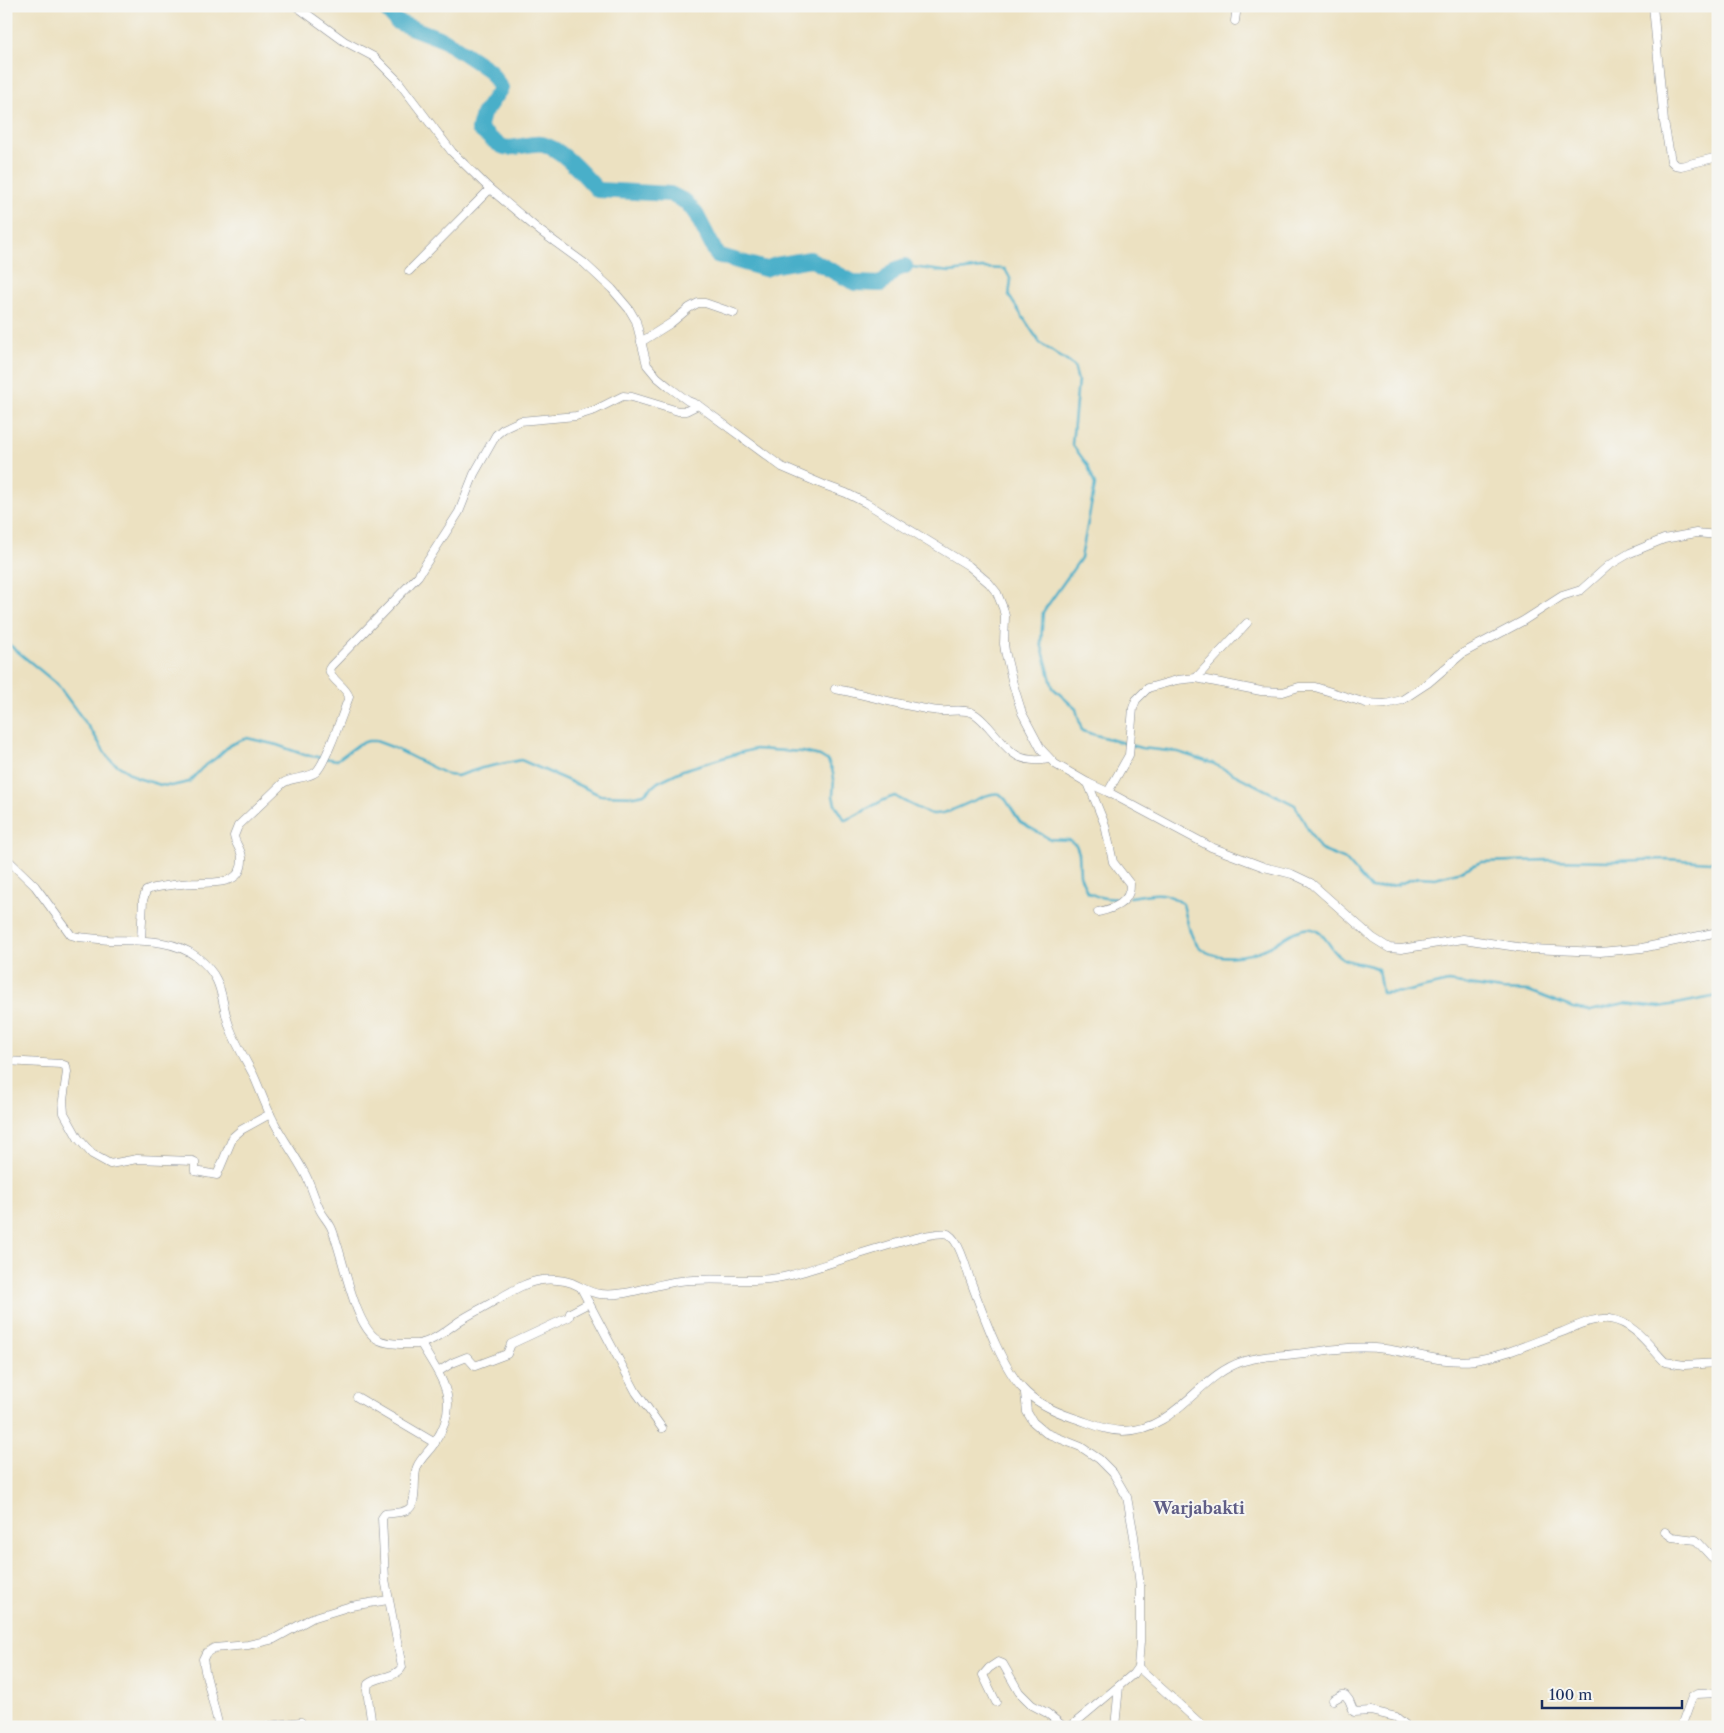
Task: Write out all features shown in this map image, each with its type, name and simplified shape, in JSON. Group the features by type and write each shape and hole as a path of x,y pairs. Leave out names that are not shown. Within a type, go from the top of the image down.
{"street":[{"path":"296,6 344,41 374,57 398,81 452,152 490,189 566,251 584,263 612,289 632,314 638,327 646,362 657,377 782,467 846,493 866,504 969,566 989,583 997,593 1003,608 1005,616 1004,644 1020,706 1032,733 1049,759 1055,764 1088,784 1108,792 1211,847 1264,867 1292,874 1311,883 1373,938 1392,949 1463,939 1531,949 1600,952 1642,948 1718,932"},
{"path":"1235,21 1237,6"},
{"path":"1652,6 1664,122 1671,161 1675,165 1681,166 1718,157"},
{"path":"408,271 490,189"},
{"path":"641,342 671,323 688,308 698,303 705,303 734,313"},
{"path":"141,940 143,900 146,891 149,889 199,883 215,883 234,877 240,869 242,859 234,836 238,826 283,783 291,779 314,774 320,766 327,754 349,698 347,693 331,675 331,666 418,576 459,512 474,474 496,435 507,426 520,421 576,416 595,410 623,396 632,396 678,411 686,411 698,405"},
{"path":"1108,792 1129,755 1133,708 1141,694 1148,688 1196,678 1260,691 1283,692 1299,687 1315,687 1366,703 1386,704 1402,700 1428,683 1463,653 1523,621 1562,596 1581,590 1608,566 1630,553 1664,539 1696,533 1718,535"},
{"path":"1196,678 1247,623"},
{"path":"835,689 941,711 968,710 980,716 1003,746 1020,757 1030,760 1049,759"},
{"path":"1088,784 1106,825 1112,862 1130,884 1130,893 1123,902 1113,909 1098,912"},
{"path":"6,858 35,886 71,935 169,944 186,950 213,973 222,991 229,1025 270,1114 307,1176 319,1208 332,1228 351,1291 364,1322 371,1333 383,1341 421,1344 434,1339 464,1318 523,1285 549,1280 572,1283 594,1293 613,1294 633,1292 679,1281 728,1278 755,1280 781,1278 922,1236 948,1234 958,1246 981,1310 998,1350 1010,1372 1025,1392 1041,1403 1063,1414 1112,1430 1137,1430 1148,1427 1168,1416 1234,1364 1256,1358 1365,1347 1447,1360 1473,1361 1524,1346 1582,1324 1601,1319 1616,1320 1634,1330 1668,1363 1684,1365 1718,1362"},
{"path":"6,1061 61,1064 66,1066 67,1072 63,1100 65,1115 86,1149 102,1161 110,1164 136,1159 193,1161 195,1163 195,1171 217,1175 233,1137 240,1130 270,1114"},
{"path":"581,1288 636,1392 662,1428"},
{"path":"438,1372 452,1363 467,1357 475,1366 507,1354 511,1344 569,1317 570,1314 589,1303"},
{"path":"372,1727 367,1690 368,1684 373,1680 399,1671 402,1666 385,1579 382,1518 385,1514 408,1510 413,1504 416,1469 443,1429 449,1410 446,1387 421,1344"},
{"path":"1025,1392 1026,1412 1034,1422 1046,1433 1080,1448 1099,1459 1112,1473 1127,1497 1136,1550 1140,1586 1138,1667 1120,1686 1070,1727"},
{"path":"357,1397 435,1442"},
{"path":"1665,1532 1672,1537 1696,1540 1718,1564"},
{"path":"219,1727 205,1671 203,1659 206,1653 214,1648 248,1646 274,1639 312,1618 351,1606 388,1600"},
{"path":"996,1702 983,1675 998,1662 1003,1664 1019,1692 1032,1705 1047,1713 1064,1727"},
{"path":"1138,1667 1204,1727"},
{"path":"1115,1727 1120,1686"},
{"path":"1681,1727 1692,1697 1697,1694 1718,1693"},
{"path":"1333,1700 1345,1695 1354,1712 1371,1711 1396,1717 1408,1727"},
{"path":"260,1727 301,1722"}],"waterway":[{"path":"383,6 397,22 444,40 489,70 501,88 483,114 479,129 494,142 508,148 538,144 550,147 558,151 573,164 598,190 670,194 686,202 696,214 717,255 765,269 776,265 810,259 855,283 881,284 895,270 905,266"},
{"path":"905,266 950,272 981,268 1005,269 1011,280 1009,296 1040,343 1074,366 1078,381 1072,444 1088,466 1095,485 1081,558 1043,612 1041,643 1053,688 1076,709 1082,731 1141,748 1178,752 1212,763 1295,805 1321,850 1346,860 1371,889 1396,885 1418,877 1435,878 1458,872 1481,862 1667,859 1710,862 1718,857"},
{"path":"6,642 57,684 113,762 137,778 161,785 171,786 189,782 202,768 230,745 247,738 277,745 305,755 337,760 359,744 376,741 448,775 457,776 482,768 521,760 600,795 635,796 644,794 658,782 683,770 739,753 755,749 803,752 820,756 828,761 834,778 833,796 835,804 845,820 895,796 933,814 950,811 986,796 1000,794 1020,822 1050,839 1069,840 1076,845 1079,853 1080,875 1087,892 1105,898 1125,898"},
{"path":"1130,897 1164,894 1176,899 1183,904 1192,936 1200,948 1219,956 1241,956 1252,953 1271,946 1296,931 1312,929 1324,937 1339,956 1378,969 1382,993 1404,992 1448,982 1502,990 1529,991 1573,1008 1590,1011 1625,1003 1660,1007 1718,996"}],"district":[{"name":"Warjabakti","path":"1199,1508"}]}
